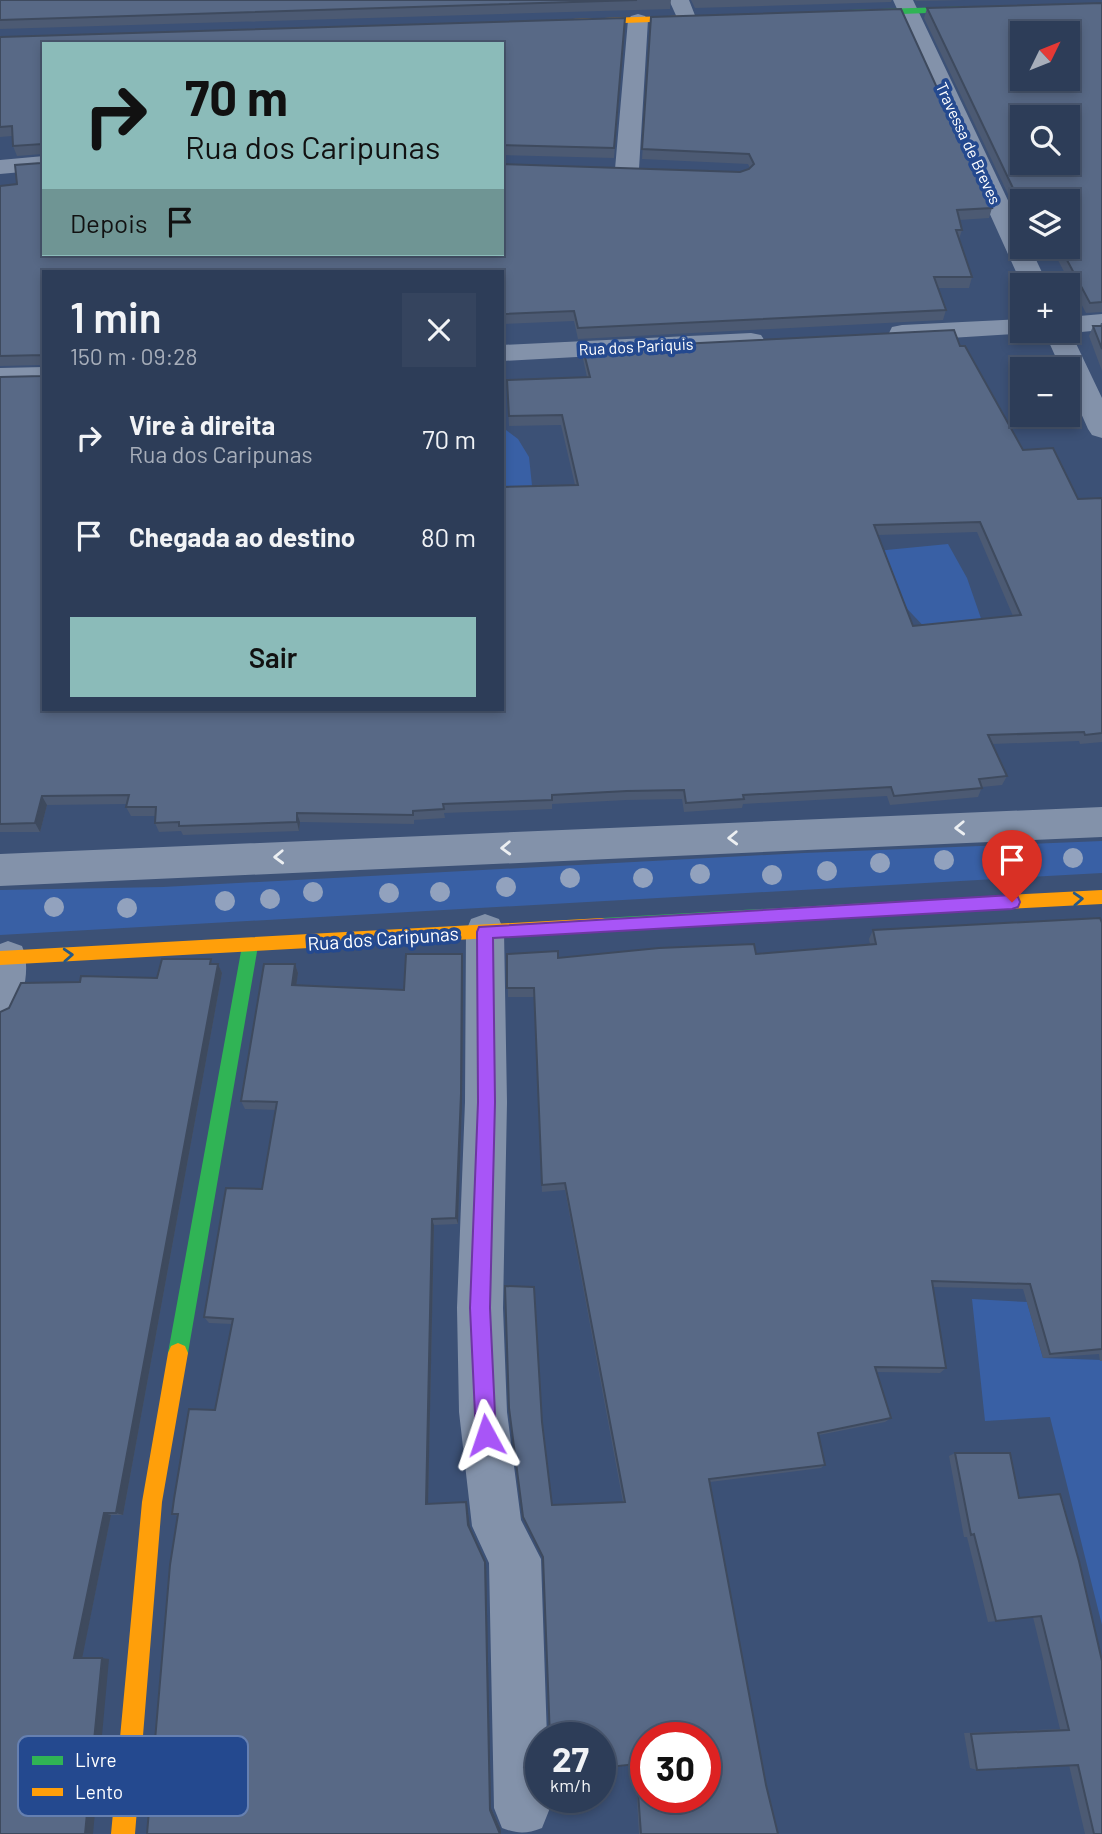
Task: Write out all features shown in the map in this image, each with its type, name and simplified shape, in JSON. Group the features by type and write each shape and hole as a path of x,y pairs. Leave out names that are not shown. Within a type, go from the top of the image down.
{"street":[{"path":"838,13 905,6 991,8"},
{"name":"Travessa de Breves","path":"905,6 1029,273"},
{"path":"550,22 638,20 682,9 713,17"},
{"path":"627,169 638,20"},
{"path":"0,167 42,163"},
{"path":"599,168 655,170"},
{"path":"1080,324 1102,323"},
{"path":"872,335 1010,328"},
{"name":"Rua dos Pariquis","path":"504,353 776,339"},
{"path":"1063,343 1102,429"},
{"path":"0,377 42,375"},
{"path":"0,870 1102,822"},
{"name":"Rua dos Caripunas","path":"4,958 1102,897"},
{"path":"485,932 486,1102 480,1308 483,1412 497,1526 515,1559 523,1808"},
{"path":"132,1736 152,1502 250,946"},
{"path":"0,1003 4,958"},
{"path":"123,1834 125,1816"}],"shaded area":[{"path":"504,428 518,439 529,457 539,552 504,502"},
{"path":"948,544 967,578 985,630 932,635 895,596 876,551"},
{"path":"1102,841 1102,873 0,935 0,890 163,887 804,853"},
{"path":"972,1299 1027,1302 1043,1358 1102,1360 1102,1625 1050,1417 985,1421"}],"building":[{"path":"0,0 637,0 0,20"},
{"path":"1102,3 1102,302 1090,303 1080,284 1080,273 1074,273 1066,259 1080,259 1080,189 1013,189 927,8"},
{"path":"901,9 992,208 957,210 962,230 956,230 972,277 934,277 946,310 578,328 574,311 504,314 504,270 42,270 42,355 0,356 0,186 17,184 15,165 42,162 42,256 504,256 504,164 740,172 749,169 754,164 749,154 642,149 651,17"},
{"path":"625,18 614,148 504,145 504,42 42,42 42,144 13,146 12,126 0,127 0,37"},
{"path":"1093,326 1102,326 1102,349"},
{"path":"954,330 960,346 965,346 1023,450 1053,448 1078,499 1102,498 1102,733 988,735 1007,776 979,779 982,788 894,796 891,787 743,795 744,799 686,803 684,790 627,791 552,795 552,800 443,804 444,809 413,811 413,815 297,813 297,822 179,826 179,822 155,823 156,807 126,807 129,795 42,796 35,823 0,824 0,377 42,376 42,711 504,711 504,487 578,485 562,415 509,416 507,380 590,377 583,349","holes":["980,522 1021,615 913,626 874,525"]},
{"path":"1100,918 1102,1349 1050,1354 1030,1284 932,1281 946,1368 875,1367 891,1418 818,1433 825,1465 709,1479 766,1785 778,1834 641,1834 640,1813 721,1813 721,1722 630,1722 630,1765 616,1766 616,1722 549,1722 543,1557 523,1517 509,1408 505,1286 534,1287 542,1422 552,1505 625,1502 565,1183 542,1185 534,988 507,988 507,954 558,951 558,958 659,948 754,944 756,954 876,944 873,930"},
{"path":"406,954 462,954 461,1094 456,1218 432,1219 426,1504 466,1502 468,1525 485,1562 490,1810 500,1834 147,1834 149,1816 248,1816 248,1736 155,1736 170,1565 178,1514 172,1514 189,1409 215,1410 233,1319 204,1317 226,1188 262,1189 277,1102 241,1101 264,964 295,964 292,985 404,990"},
{"path":"162,959 211,959 210,964 218,964 116,1513 104,1513 74,1658 102,1658 94,1736 18,1736 18,1816 87,1816 85,1834 0,1834 0,1012 9,1008 21,983 80,982 81,976 157,978"},
{"path":"955,1453 1010,1453 1019,1498 1060,1494 1102,1661 1102,1834 1094,1834 1078,1765 977,1770 971,1734 1069,1730 1041,1616 996,1621 974,1534 971,1535"}],"traffic: fast":[{"path":"849,13 977,9"},
{"path":"602,925 1009,902"},
{"path":"178,1353 250,946"}],"traffic: slow":[{"path":"572,22 701,18"},
{"path":"1009,902 1102,897"},
{"path":"0,958 602,925"},
{"path":"132,1736 152,1502 178,1353"},
{"path":"123,1834 125,1816"}],"route":[{"path":"486,1435 480,1308 486,1102 485,932 1012,902"}]}
